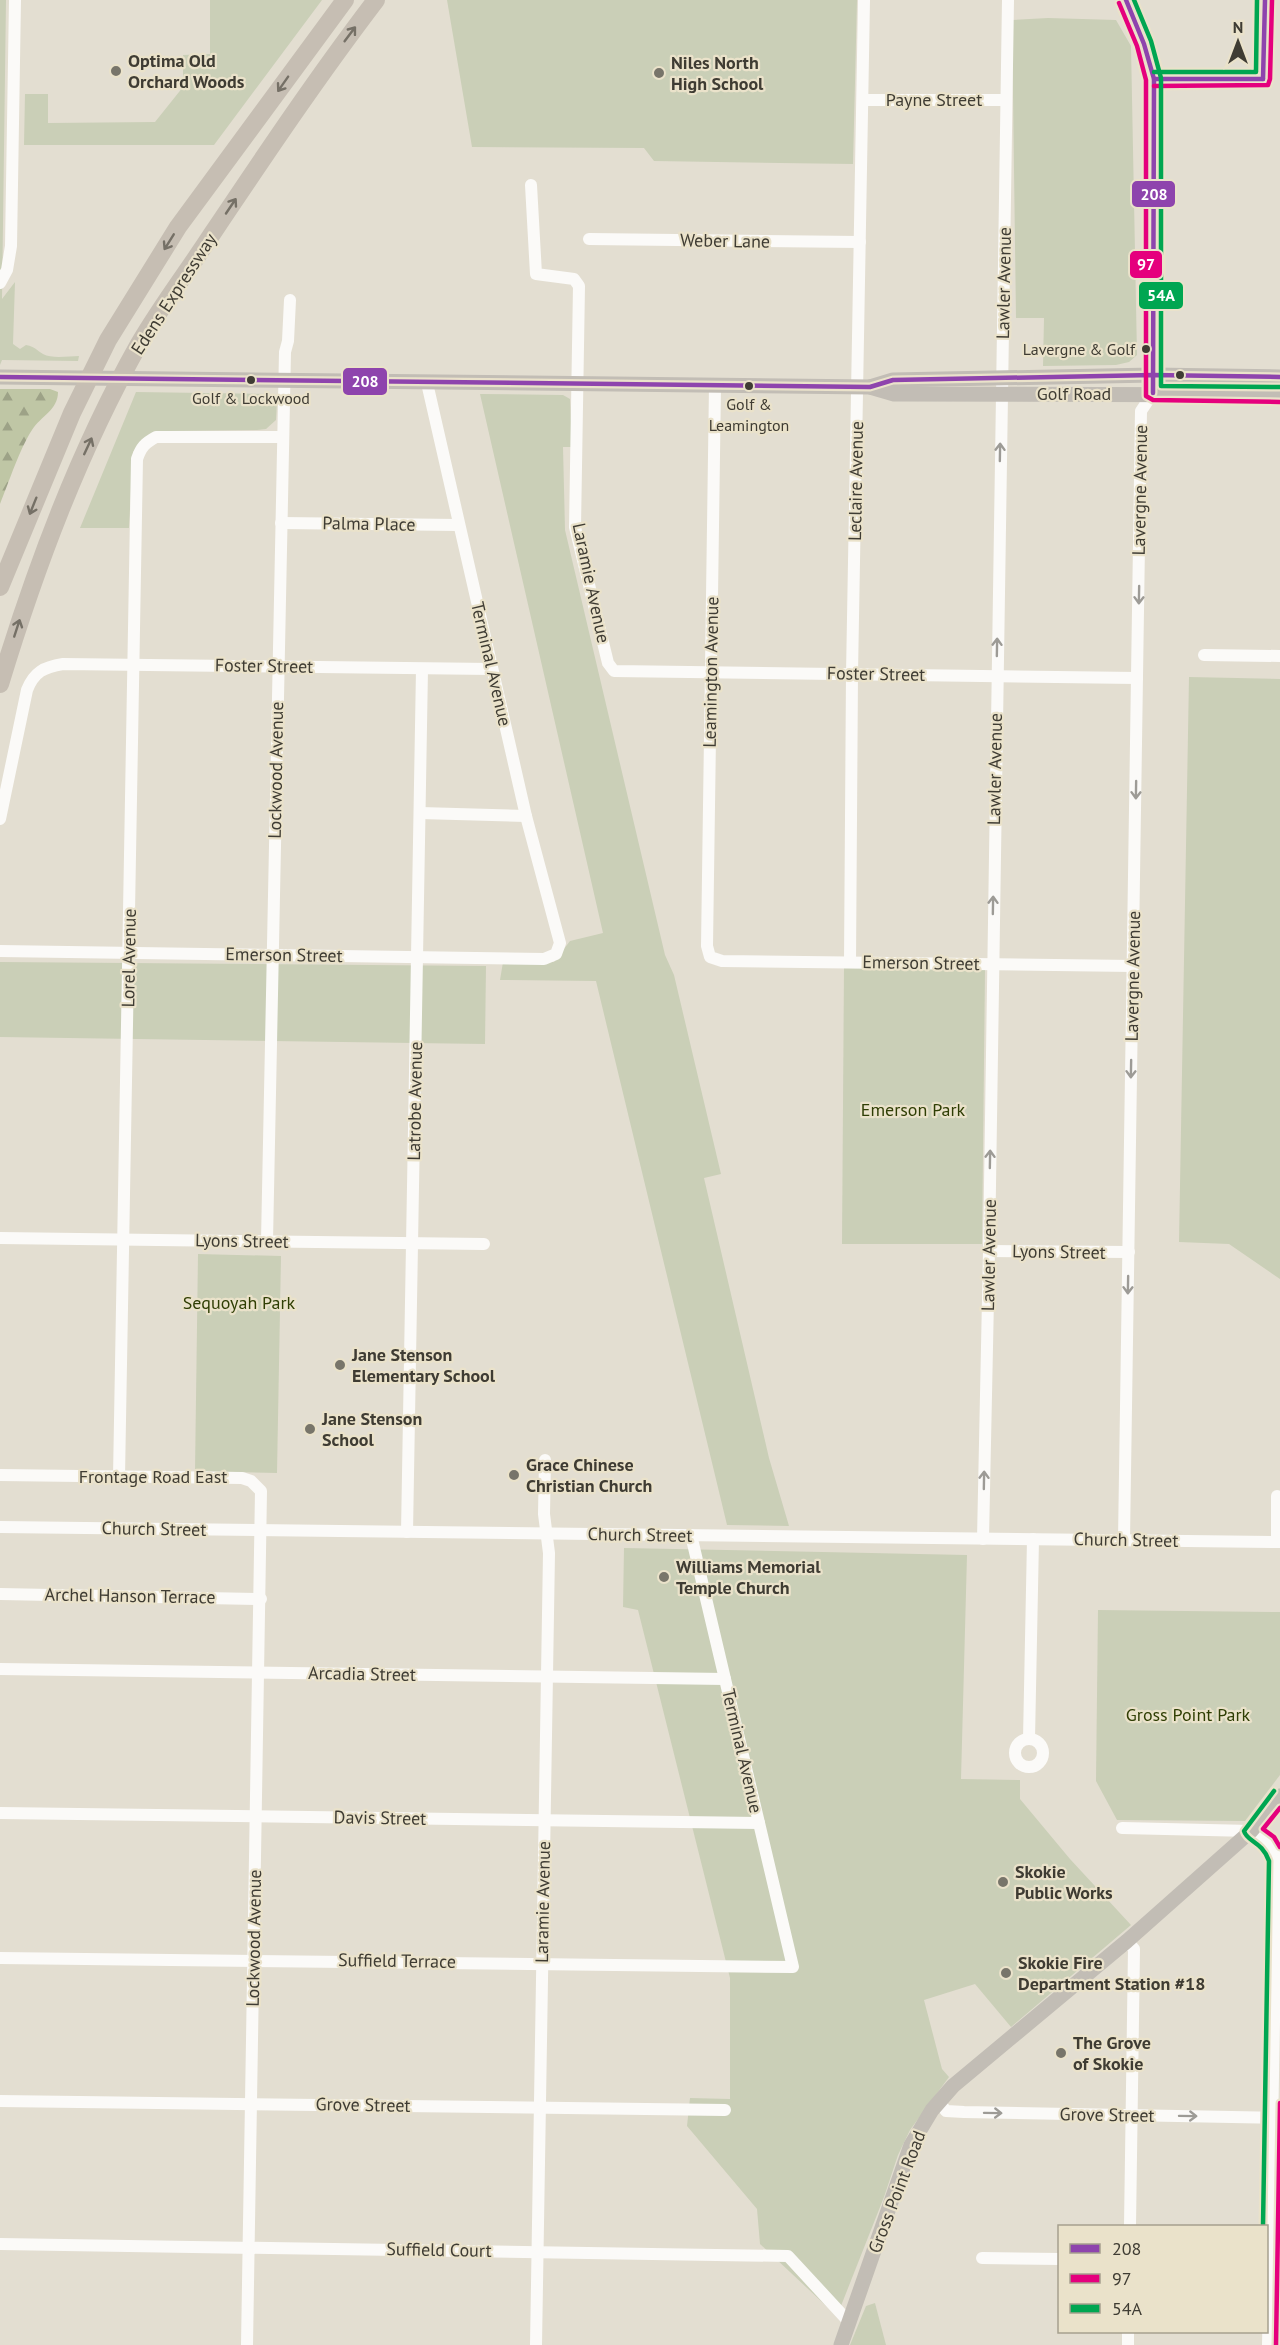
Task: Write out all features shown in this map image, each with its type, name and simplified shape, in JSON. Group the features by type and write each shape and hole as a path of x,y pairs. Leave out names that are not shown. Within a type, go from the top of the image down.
{"highway":[{"name":"Edens Expressway","path":"0,587 72,413 108,340 178,227 345,0"},
{"name":"Edens Expressway","path":"0,684 18,624 63,499 102,414 140,342 324,68 376,0"}],"main road":[{"name":"Golf Road","path":"0,377 427,384 864,387 894,394 1153,375 1280,377"},
{"name":"Golf Road","path":"1003,386 1126,393 1280,395"},
{"name":"Gross Point Road","path":"841,2345 911,2145 919,2129 939,2102 953,2086 1127,1941 1251,1831 1280,1796"}],"street":[{"path":"0,283 7,270 11,246 15,0"},
{"name":"Leclaire Avenue","path":"850,962 852,674 864,387 860,242 864,0"},
{"name":"Lawler Avenue","path":"983,1539 1008,0"},
{"path":"1126,0 1144,44 1154,79 1153,393"},
{"name":"Payne Street","path":"863,100 1006,100"},
{"name":"Laramie Avenue","path":"531,185 536,274 574,279 579,286 575,527 608,663 614,671"},
{"name":"Weber Lane","path":"589,239 860,242"},
{"name":"Lockwood Avenue","path":"267,1241 282,437 285,352 288,341 290,300"},
{"name":"Terminal Avenue","path":"427,384 526,816 560,943"},
{"name":"Leamington Avenue","path":"710,957 707,946 715,386"},
{"name":"Lavergne Avenue","path":"1126,393 1142,411"},
{"name":"Lavergne Avenue","path":"1124,1540 1142,411 1153,393"},
{"name":"Lorel Avenue","path":"119,1477 137,459 140,449 146,442 156,437 282,437"},
{"name":"Palma Place","path":"281,523 458,525"},
{"path":"1204,655 1280,656"},
{"name":"Foster Street","path":"0,819 19,719 27,690 37,672 44,668 63,664 492,669"},
{"name":"Latrobe Avenue","path":"407,1532 422,669"},
{"name":"Foster Street","path":"614,671 1137,678"},
{"path":"420,813 526,816"},
{"name":"Emerson Street","path":"0,951 544,959 556,954 560,943"},
{"name":"Emerson Street","path":"710,957 722,961 1133,966"},
{"name":"Lyons Street","path":"0,1238 484,1244"},
{"name":"Lyons Street","path":"989,1251 1129,1252"},
{"name":"Laramie Avenue","path":"536,2345 549,1553 544,1514 545,1460"},
{"name":"Frontage Road East","path":"0,1475 242,1478 251,1481 261,1491 262,1531"},
{"path":"1277,1496 1278,1542"},
{"name":"Church Street","path":"0,1527 1278,1542"},
{"name":"Lockwood Avenue","path":"247,2345 262,1531"},
{"name":"Terminal Avenue","path":"690,1536 793,1967"},
{"path":"1029,1739 1033,1539"},
{"name":"Archel Hanson Terrace","path":"0,1594 261,1599"},
{"name":"Arcadia Street","path":"0,1669 725,1679"},
{"name":"Davis Street","path":"0,1813 759,1823"},
{"path":"1122,1828 1251,1831 1276,1845 1276,2118 1268,2345"},
{"path":"1251,1831 1268,1851 1276,1874"},
{"path":"1127,1941 1134,1948 1130,2225"},
{"name":"Suffield Terrace","path":"0,1958 793,1967"},
{"name":"Grove Street","path":"0,2101 725,2110"},
{"name":"Grove Street","path":"939,2102 946,2111 954,2112 1276,2118"},
{"name":"Suffield Court","path":"0,2244 788,2256 849,2322"},
{"path":"982,2258 1058,2259"}],"green space":[{"path":"0,0 6,0 2,299 15,282 13,344 20,349 26,345 51,356 79,356 78,361 2,360 0,365"},
{"path":"210,0 322,0 214,145 24,145 25,94 48,94 48,123 155,122 183,87 183,55 210,54"},
{"name":"Niles North High School","path":"447,0 857,0 853,164 654,161 644,148 472,147"},
{"path":"1048,18 1116,20 1131,46 1137,355 1129,362 1116,365 1043,366 1044,318 1016,318 1012,20"},
{"path":"0,389 50,389 58,392 55,404 28,437 0,504"},
{"path":"136,392 271,394 277,401 276,420 266,429 168,431 142,439 133,452 129,528 80,528"},
{"path":"480,394 563,395 570,399 572,447 563,447 565,530 665,955 674,975 721,1174 704,1178 769,1458 789,1526 727,1525 596,981 500,980 503,962 554,962 570,941 603,933"},
{"path":"1189,677 1280,679 1280,1279 1229,1244 1179,1242"},
{"path":"0,962 486,966 485,1044 0,1037"},
{"name":"Emerson Park","path":"844,967 985,970 982,1244 842,1244"},
{"name":"Sequoyah Park","path":"198,1254 281,1256 277,1473 195,1471"},
{"path":"624,1548 967,1555 961,1779 1020,1780 1020,1799 1070,1859 1131,1925 1011,2027 975,1984 924,2000 942,2069 949,2077 910,2130 898,2155 837,2316 760,2244 757,2209 687,2126 690,2098 730,2099 730,1978 638,1610 623,1607"},
{"name":"Gross Point Park","path":"1098,1610 1280,1612 1280,1775 1245,1821 1117,1820 1096,1781"},
{"path":"875,2303 886,2345 850,2345 866,2306"}],"transit line":[{"name":"208","path":"1126,0 1144,44 1154,79 1153,393"},
{"name":"54A","path":"1134,0 1151,41 1161,78 1161,386 1280,387"},
{"name":"54A","path":"1154,72 1256,72 1257,0"},
{"name":"208","path":"1263,79 1265,0"},
{"name":"97","path":"1154,86 1268,85 1272,0"},
{"name":"97","path":"1119,3 1137,46 1146,80 1146,396 1153,400 1280,402"},
{"name":"208","path":"1154,79 1263,79"},
{"name":"208","path":"0,377 870,387 893,380 1153,375 1280,377"},
{"name":"54A","path":"1263,2225 1269,1861 1263,1849 1248,1838 1244,1831 1274,1791"},
{"name":"97","path":"1280,1808 1263,1829 1274,1837 1280,1847"},
{"name":"97","path":"1276,2345 1280,2103"}],"place":[{"name":"Optima Old Orchard Woods","path":"116,71"},
{"name":"Niles North High School","path":"659,73"},
{"name":"Lavergne & Golf","path":"1146,349"},
{"name":"Golf & Lockwood","path":"251,380"},
{"name":"Golf & Leamington","path":"749,386"},
{"name":"Jane Stenson Elementary School","path":"340,1365"},
{"name":"Jane Stenson School","path":"310,1429"},
{"name":"Grace Chinese Christian Church","path":"514,1475"},
{"name":"Williams Memorial Temple Church","path":"664,1577"},
{"name":"Skokie Public Works","path":"1003,1882"},
{"name":"Skokie Fire Department Station #18","path":"1006,1973"},
{"name":"The Grove of Skokie","path":"1061,2053"}]}
